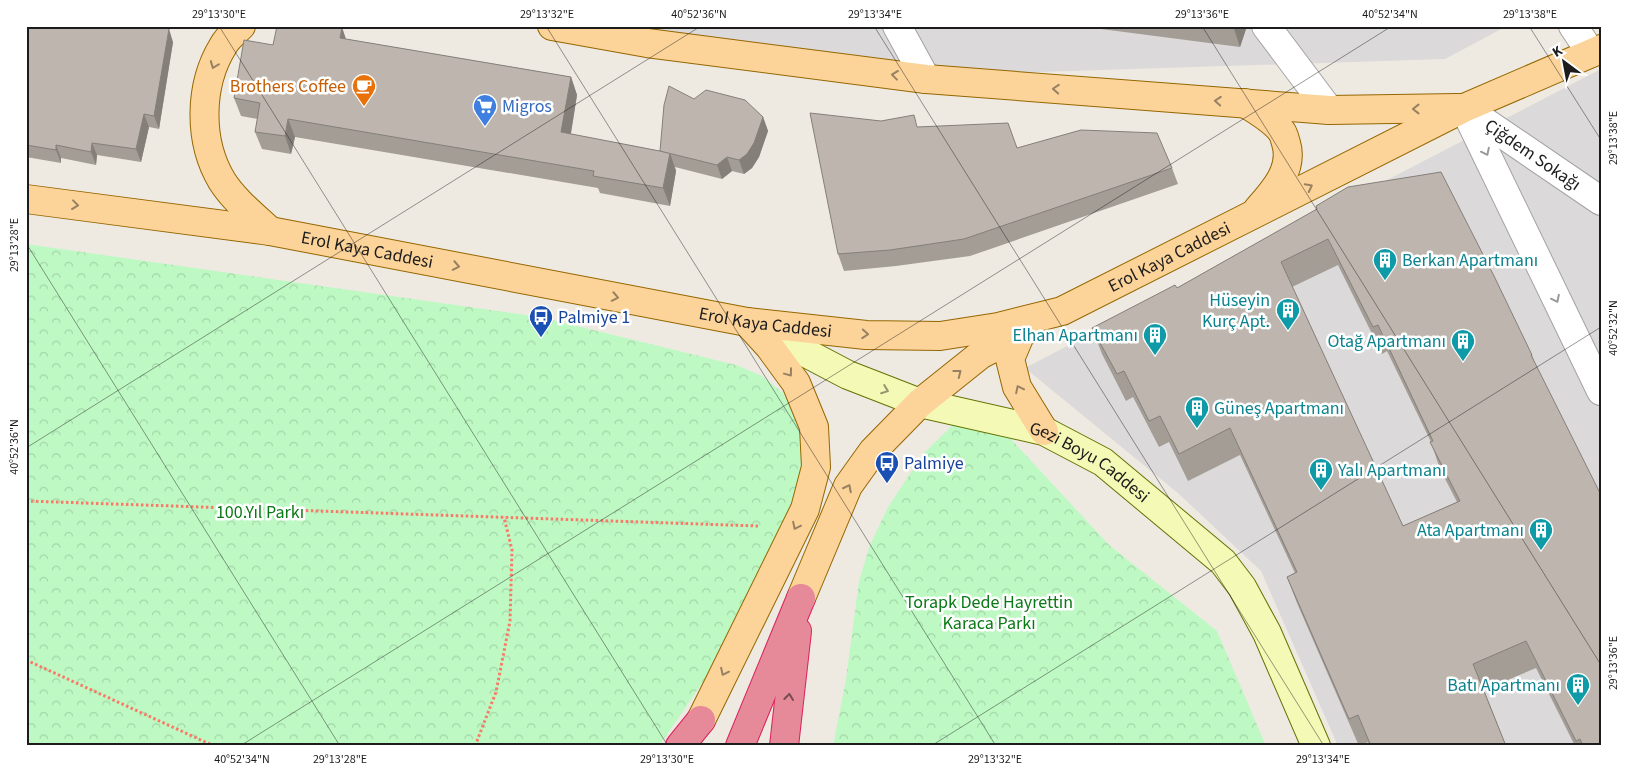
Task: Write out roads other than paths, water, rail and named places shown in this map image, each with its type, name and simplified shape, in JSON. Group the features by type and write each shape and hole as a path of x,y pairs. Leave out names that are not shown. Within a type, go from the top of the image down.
{"highway":[{"path":"740,746 801,598"},
{"path":"784,746 801,598"},
{"path":"680,746 701,720"},
{"path":"690,746 701,720"}],"main road":[{"path":"242,26 224,43 212,66 204,106 209,150 222,181 244,207 270,231"},
{"name":"Erol Kaya Caddesi","path":"552,26 647,42 926,79 1330,110 1464,108"},
{"name":"Erol Kaya Caddesi","path":"26,199 270,231 747,322 866,335 940,336 998,327 1062,311 1464,108 1596,51"},
{"path":"1245,103 1265,116 1282,133 1288,150 1287,169 1273,191 1254,214"},
{"path":"801,598 848,486 873,451 920,403 980,355 1062,311"},
{"path":"701,720 796,527 804,509 816,467 814,427 796,383 769,346 747,322"},
{"path":"1021,333 1010,359 1016,387 1044,431"}],"street":[{"path":"897,26 926,79"},
{"path":"1266,26 1330,110"},
{"path":"1573,26 1596,51"},
{"path":"1464,108 1601,391"},
{"name":"Çiğdem Sokağı","path":"1464,108 1601,201"},
{"name":"Gezi Boyu Caddesi","path":"747,322 848,376 920,403 1044,431 1102,462 1223,562 1242,587 1267,633 1316,746"}],"place":[{"name":"Brothers Coffee","path":"364,107"},
{"name":"Migros","path":"485,127"},
{"name":"Berkan Apartmanı","path":"1385,281"},
{"name":"Hüseyin Kurç Apt.","path":"1288,331"},
{"name":"Palmiye 1","path":"541,338"},
{"name":"Elhan Apartmanı","path":"1155,356"},
{"name":"Otağ Apartmanı","path":"1463,362"},
{"name":"Güneş Apartmanı","path":"1197,429"},
{"name":"Palmiye","path":"887,484"},
{"name":"Yalı Apartmanı","path":"1321,491"},
{"name":"Ata Apartmanı","path":"1541,551"},
{"name":"Batı Apartmanı","path":"1578,706"}],"park label":[{"name":"100.Yıl Parkı","path":"260,512"},
{"name":"Torapk Dede Hayrettin Karaca Parkı","path":"989,612"}]}
